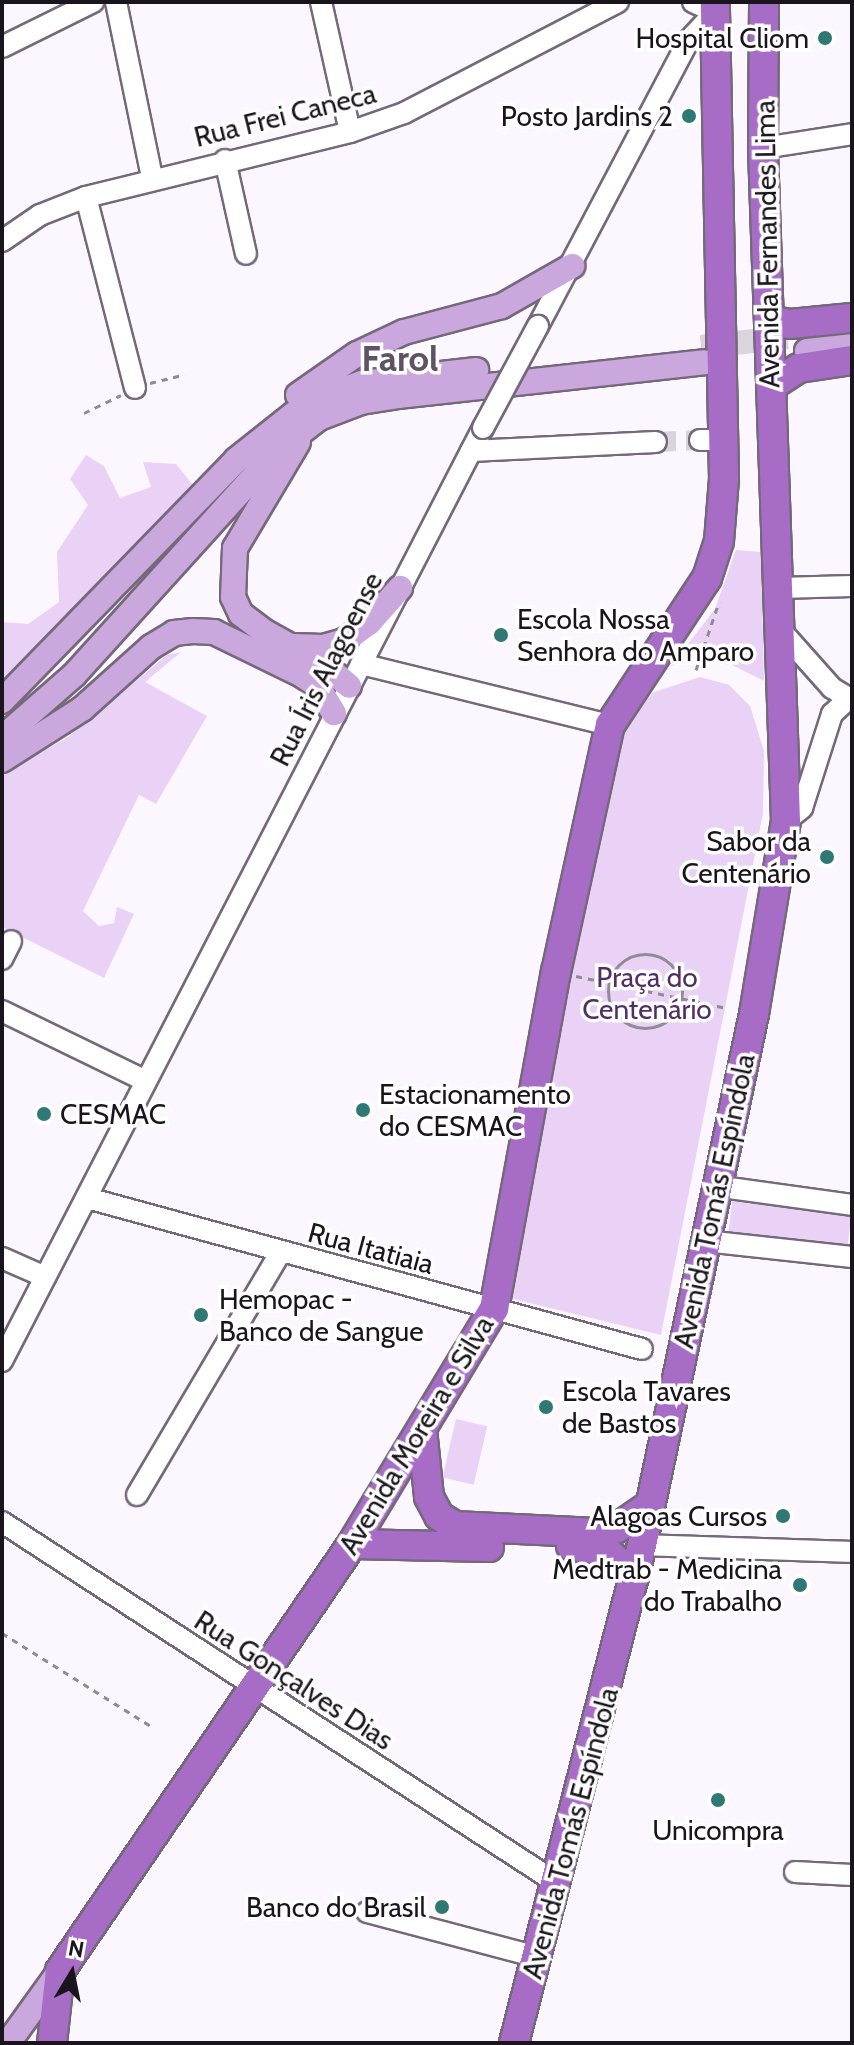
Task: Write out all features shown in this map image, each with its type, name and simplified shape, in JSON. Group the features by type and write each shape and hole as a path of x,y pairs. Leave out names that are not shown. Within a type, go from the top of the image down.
{"highway":[{"name":"Avenida Fernandes Lima","path":"764,2 763,148 773,487"},
{"name":"Avenida Fernandes Lima","path":"707,5 710,440 724,479"},
{"path":"769,320 790,324 852,318"},
{"path":"771,386 799,368 852,360"},
{"name":"Avenida Moreira e Silva","path":"60,1971 352,1544 494,1309 556,972 610,725 707,578 719,541 724,479"},
{"name":"Avenida Tomás Espíndola","path":"514,2043 642,1545 715,1186 754,1014 786,821 783,633 773,487"},
{"path":"415,1543 427,1525 429,1497 422,1428"},
{"path":"429,1497 439,1516 455,1526 489,1531 596,1533 617,1528 650,1505"},
{"path":"352,1544 592,1547 615,1555 634,1577"},
{"path":"52,2043 60,1971"}],"main road":[{"path":"2,701 236,460 290,400 357,354 404,332 516,300 572,266"},
{"path":"516,300 535,307 538,326"},
{"path":"852,329 807,343 852,346"},
{"path":"2,738 74,675 306,426 341,408 398,396 702,354 362,383 309,402 236,460"},
{"path":"306,426 235,548 230,580 241,614 349,686"},
{"path":"291,645 323,647 344,641 369,623 400,588"},
{"path":"2,760 82,709 151,647 174,633 214,632 302,675 317,685 334,713"},
{"name":"Avenida Moreira e Silva","path":"8,2043 60,1971"}],"street":[{"path":"2,47 93,2"},
{"path":"116,2 152,177"},
{"path":"321,2 350,132"},
{"name":"Rua Frei Caneca","path":"2,241 40,215 86,197 152,177 350,132 404,113 618,2"},
{"name":"Rua Íris Alagoense","path":"2,1361 334,713 707,5"},
{"path":"763,148 852,134"},
{"path":"225,160 246,254"},
{"path":"86,197 135,388"},
{"path":"471,451 656,442"},
{"path":"779,588 852,586"},
{"path":"783,633 850,700 832,714 802,808 786,821"},
{"path":"361,664 610,725"},
{"path":"2,1011 144,1080"},
{"path":"715,1186 852,1205"},
{"name":"Rua Itatiaia","path":"87,1198 280,1253 642,1349"},
{"path":"705,1241 852,1257"},
{"path":"137,1495 280,1253"},
{"path":"2,1258 45,1277"},
{"name":"Rua Gonçalves Dias","path":"2,1522 557,1883"},
{"path":"642,1545 852,1552"},
{"path":"795,1872 852,1875"},
{"path":"367,1912 537,1957"}],"path":[{"path":"633,955 659,956 678,973 682,998 671,1019 649,1029 626,1024 607,995 608,983 613,971 633,955"},
{"path":"572,976 727,1008"},
{"path":"2,1633 154,1728"}],"green space":[{"path":"86,455 104,466 120,498 151,487 143,462 176,464 193,485 2,682 2,622 28,624 59,602 57,552 88,505 70,479"},
{"path":"736,550 761,552 764,681 732,665 696,659 671,666 715,609"},
{"path":"181,652 145,682 207,716 156,804 139,795 83,911 99,926 114,923 117,907 134,914 104,978 2,927 2,775 68,737 167,655"},
{"name":"Praça do Centenário","path":"700,677 729,685 750,706 764,751 763,813 661,1335 505,1297 567,979 622,735 634,712 654,692"},
{"path":"733,1195 852,1210 847,1251 728,1237"},
{"path":"456,1419 487,1426 474,1485 443,1477"}],"tunnel":[{"path":"701,347 787,337"},
{"path":"656,442 700,440"}],"place":[{"name":"Hospital Cliom","path":"825,38"},
{"name":"Posto Jardins 2","path":"689,116"},
{"name":"Escola Nossa Senhora do Amparo","path":"501,635"},
{"name":"Sabor da Centenário","path":"827,857"},
{"name":"Estacionamento do CESMAC","path":"363,1110"},
{"name":"CESMAC","path":"44,1114"},
{"name":"Hemopac - Banco de Sangue","path":"201,1315"},
{"name":"Escola Tavares de Bastos","path":"546,1407"},
{"name":"Alagoas Cursos","path":"783,1516"},
{"name":"Medtrab - Medicina do Trabalho","path":"800,1585"},
{"name":"Unicompra","path":"718,1800"},
{"name":"Banco do Brasil","path":"442,1907"}],"district":[{"name":"Farol","path":"400,359"}]}
